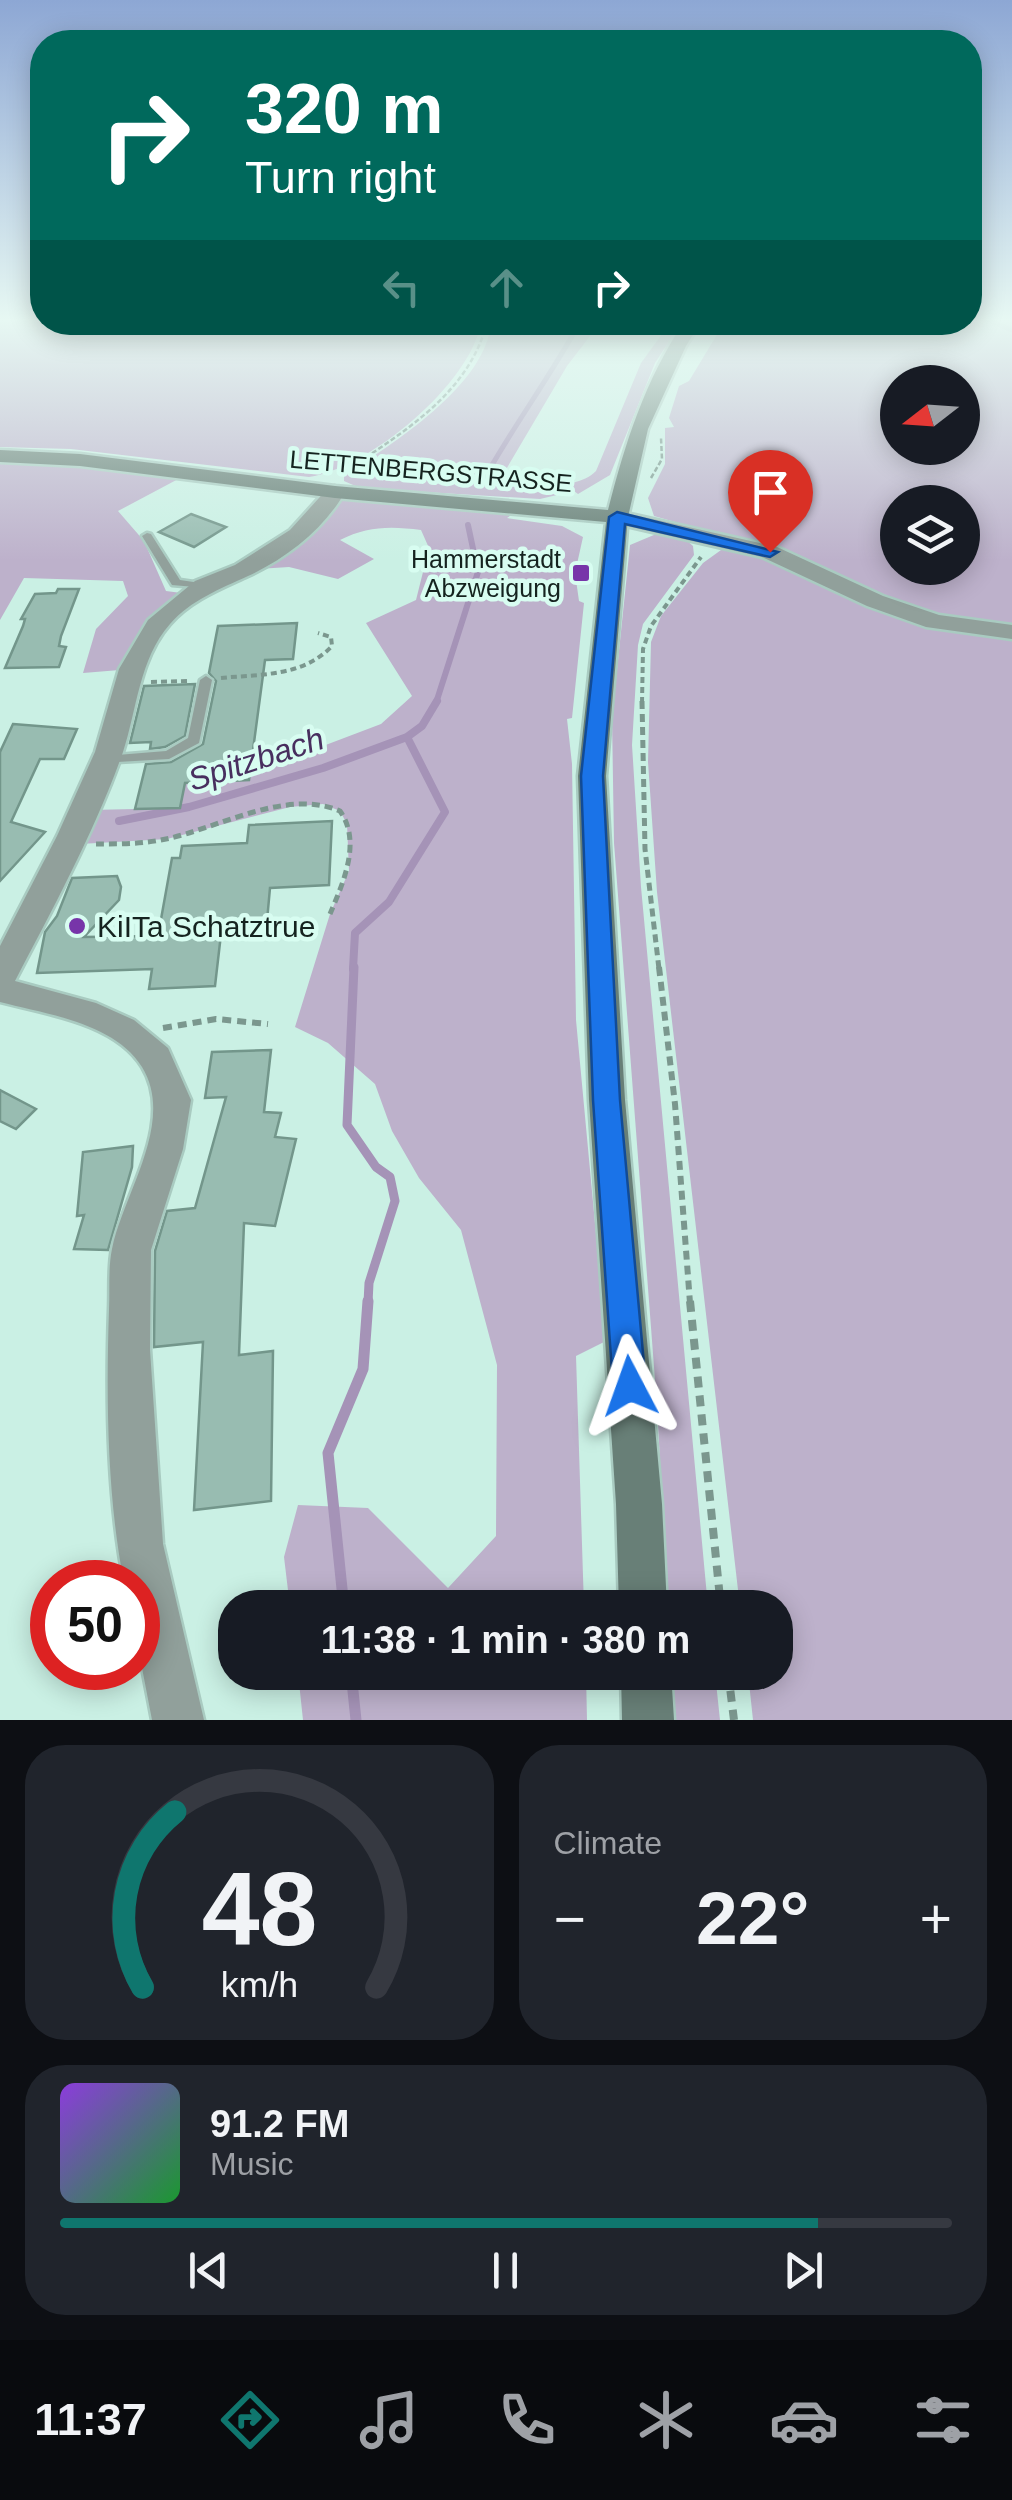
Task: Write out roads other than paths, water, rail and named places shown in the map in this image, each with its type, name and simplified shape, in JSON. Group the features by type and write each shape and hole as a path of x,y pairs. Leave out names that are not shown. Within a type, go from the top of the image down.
{"main road":[{"path":"643,1590 606,1100 592,776 611,496 652,400"},
{"name":"LETTENBERGSTRASSE","path":"0,456 520,509 611,496"},
{"path":"520,509 611,496"},
{"path":"647,1690 648,1720"}],"street":[{"path":"0,978 68,844 105,760 128,683 160,620 202,586 243,570 298,535 337,488"},
{"path":"611,496 714,538 770,552 875,601 935,622 1012,632"},
{"path":"0,990 84,1012 132,1038 156,1058 174,1100 164,1149 130,1250 129,1350 140,1544 178,1720"}],"lane":[{"path":"147,536 176,583 202,586"},
{"path":"105,760 169,756 194,740 206,680"}],"waterway":[{"path":"480,486 532,400"},
{"path":"436,702 478,572 468,525"},
{"path":"407,737 422,726 436,702"},
{"name":"Spitzbach","path":"119,821 189,807 323,768 407,737"},
{"path":"353,969 355,933 389,902 445,812 407,737"},
{"path":"354,967 347,1125 376,1167 390,1177 395,1201 369,1283 368,1303"},
{"path":"342,1590 328,1453 363,1369 368,1301"},
{"path":"353,1690 356,1720"}],"place":[{"name":"Hammerstadt Abzweigung","path":"581,573"},
{"name":"KiITa Schatztrue","path":"77,926"}]}
